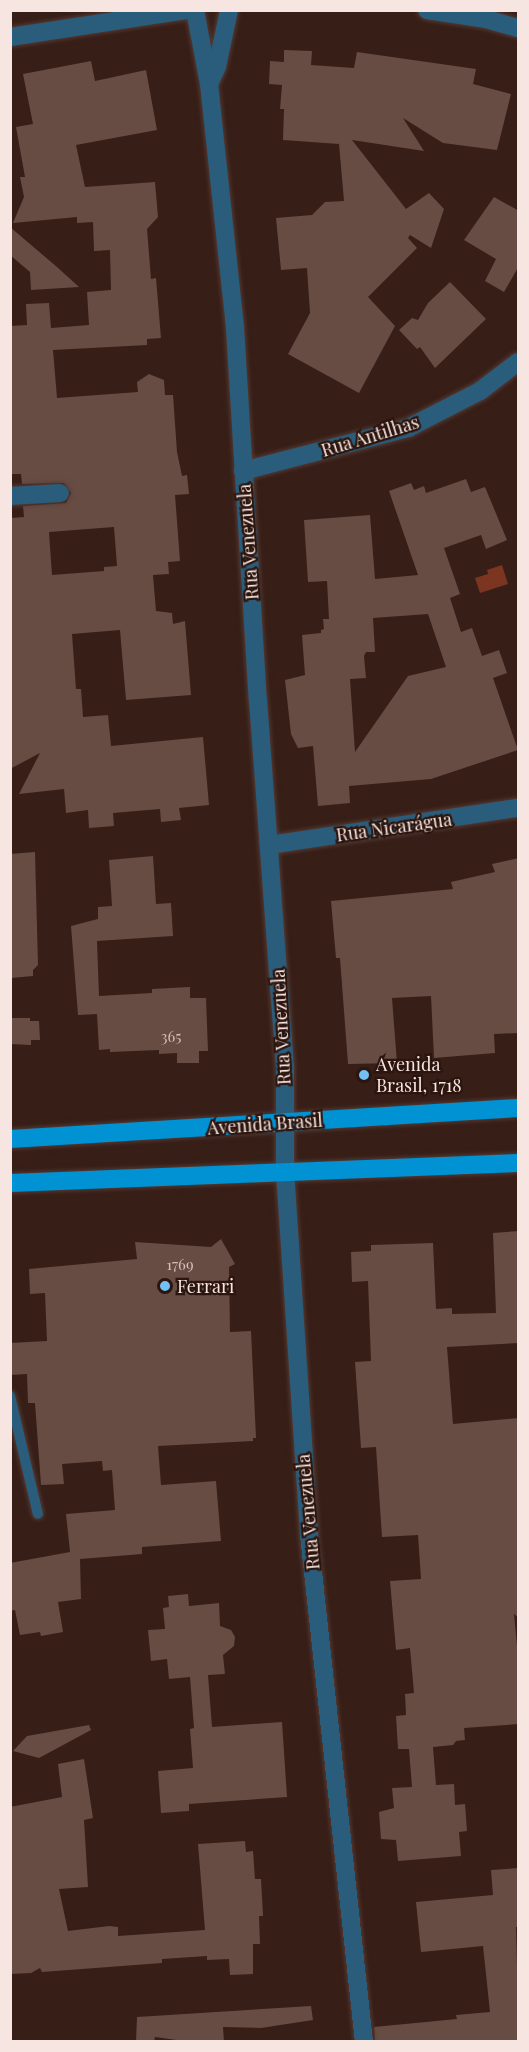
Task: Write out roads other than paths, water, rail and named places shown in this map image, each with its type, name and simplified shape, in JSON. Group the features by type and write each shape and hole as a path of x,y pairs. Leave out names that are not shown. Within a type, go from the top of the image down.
{"main road":[{"name":"Avenida Brasil","path":"10,1139 519,1108"},
{"path":"10,1183 519,1163"}],"street":[{"path":"91,24 106,10"},
{"path":"10,37 186,10"},
{"name":"Rua Venezuela","path":"195,10 209,84 235,328 285,1068 285,1171 309,1535 364,2042"},
{"name":"Rua Venezuela","path":"209,84 217,67 229,10"},
{"path":"427,10 486,19 519,28"},
{"name":"Rua Antilhas","path":"243,471 408,428 480,391 519,362"},
{"path":"10,496 60,493"},
{"name":"Rua Nicarágua","path":"269,845 519,808"}],"lane":[{"path":"10,1396 38,1514"}],"place":[{"name":"Avenida Brasil, 1718","path":"364,1075"},
{"name":"Ferrari","path":"165,1286"}]}
